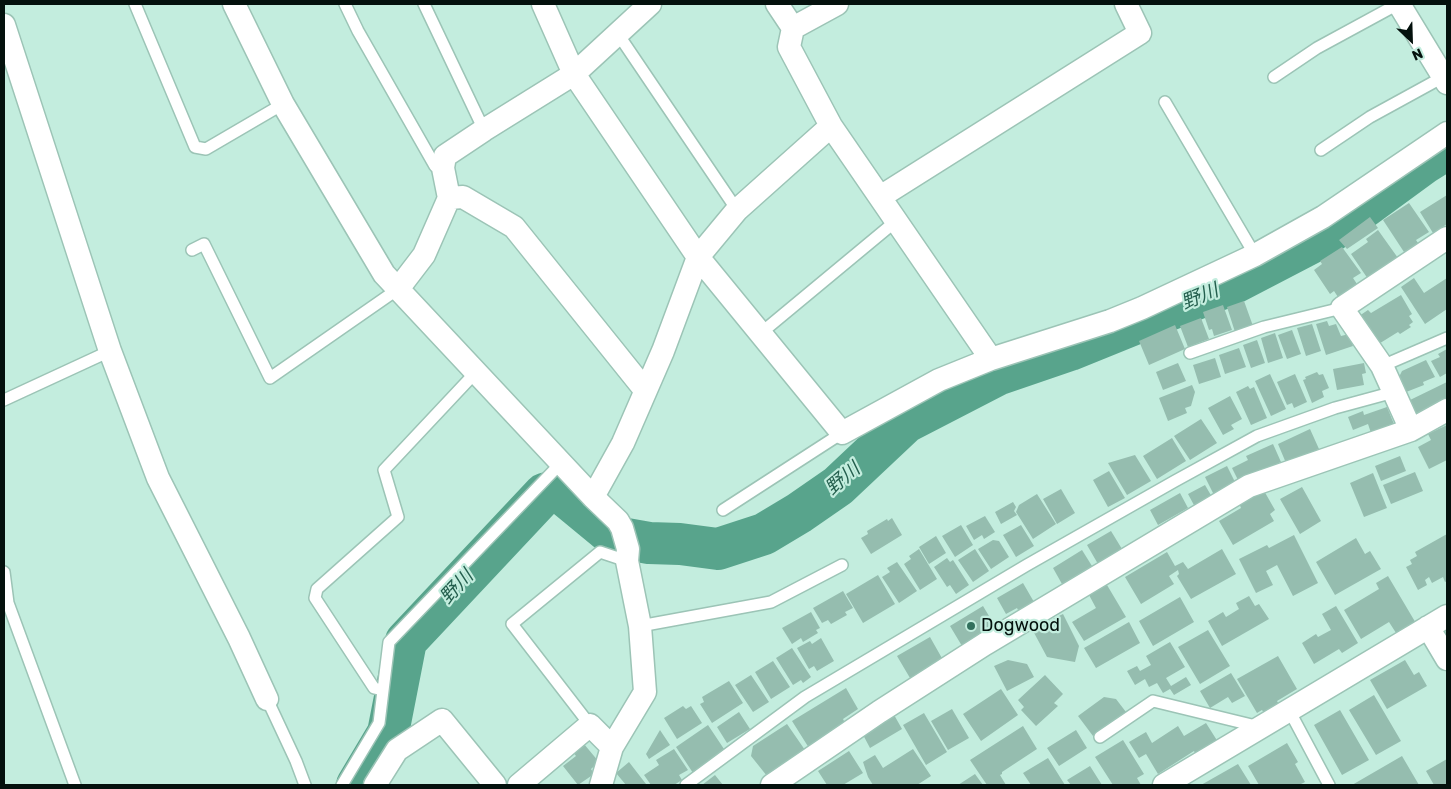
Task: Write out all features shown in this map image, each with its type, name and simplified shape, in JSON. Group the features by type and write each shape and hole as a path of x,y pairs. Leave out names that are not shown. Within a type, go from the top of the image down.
{"street":[{"path":"234,4 283,104 384,274 593,497 618,521 626,548 640,626 645,692 612,747 601,785"},
{"path":"543,4 574,74 698,257 842,433 939,380 991,359 1110,321 1255,255 1323,217 1447,133"},
{"path":"398,289 424,255 449,198 443,168 446,156 574,74 650,4"},
{"path":"777,4 793,28 789,47 831,126 991,359"},
{"path":"793,28 837,4"},
{"path":"880,197 1140,33 1126,4"},
{"path":"1398,4 1445,80"},
{"path":"4,24 110,351 158,478 268,699"},
{"path":"593,497 623,443 663,351 698,257 737,210 831,126"},
{"path":"449,198 463,197 514,228 645,390"},
{"path":"1411,430 1382,366 1342,308 1447,238"},
{"path":"772,785 879,712 985,644 1249,486 1411,430 1447,410"},
{"path":"1170,784 1289,710 1447,616"},
{"path":"1428,627 1447,660"},
{"path":"375,785 397,750 442,720 495,785"},
{"path":"519,785 590,725 612,747"}],"lane":[{"path":"135,4 195,147 206,149 283,104"},
{"path":"345,4 435,166 443,168"},
{"path":"424,4 484,130"},
{"path":"1274,77 1317,48 1398,4"},
{"path":"618,34 737,210"},
{"path":"1321,150 1370,117 1445,80"},
{"path":"1165,102 1255,255"},
{"path":"761,333 896,221"},
{"path":"192,250 204,244 270,378 398,289"},
{"path":"1190,353 1264,327 1342,308"},
{"path":"1382,366 1447,338"},
{"path":"4,400 110,351"},
{"path":"383,690 374,688 315,598 317,589 398,517 384,470 476,372"},
{"path":"686,785 805,697 1018,570 1175,481 1257,436 1335,408 1394,392"},
{"path":"723,510 842,433"},
{"path":"342,785 379,723 389,642 561,463"},
{"path":"590,725 512,624 600,552 626,548"},
{"path":"640,626 771,602 842,565"},
{"path":"4,572 8,603 75,785"},
{"path":"268,699 296,760 305,785"},
{"path":"1100,737 1153,701 1262,727"},
{"path":"1289,710 1329,785"}],"building":[{"path":"1447,195 1447,224 1433,233 1420,212"},
{"path":"1409,203 1429,232 1416,240 1418,243 1404,252 1383,220"},
{"path":"1370,217 1378,228 1347,249 1339,240"},
{"path":"1378,230 1398,258 1368,279 1351,254 1368,242 1366,239"},
{"path":"1342,247 1361,273 1353,278 1357,284 1338,297 1334,291 1330,294 1314,270 1322,264 1320,261"},
{"path":"1414,278 1424,293 1447,278 1447,309 1425,324 1401,287"},
{"path":"1401,295 1412,314 1409,316 1413,322 1409,325 1411,327 1400,334 1398,332 1377,345 1359,316 1368,310 1371,313"},
{"path":"1244,301 1253,326 1235,332 1227,307"},
{"path":"1223,305 1232,330 1214,336 1212,329 1209,330 1203,312"},
{"path":"1201,318 1209,339 1188,347 1180,326"},
{"path":"1327,321 1329,326 1336,324 1341,336 1349,334 1353,346 1326,355 1316,324"},
{"path":"1312,324 1321,351 1306,356 1297,328"},
{"path":"1175,325 1185,349 1149,365 1139,341"},
{"path":"1292,330 1301,354 1287,359 1278,335"},
{"path":"1275,333 1283,358 1268,363 1261,338"},
{"path":"1257,340 1265,363 1251,368 1243,345"},
{"path":"1239,348 1246,367 1225,374 1219,355"},
{"path":"1447,349 1447,373 1440,377 1431,361 1440,357 1438,354"},
{"path":"1215,358 1221,377 1199,384 1193,365"},
{"path":"1426,360 1435,377 1423,382 1424,385 1401,394 1396,383 1402,371"},
{"path":"1178,363 1186,381 1163,390 1156,372"},
{"path":"1364,363 1366,373 1362,374 1364,385 1337,390 1333,369"},
{"path":"1317,372 1319,375 1323,374 1329,388 1322,391 1324,397 1312,403 1303,380 1306,379 1305,377"},
{"path":"1270,374 1286,409 1271,416 1255,381"},
{"path":"1295,374 1307,402 1294,408 1292,403 1287,405 1277,382"},
{"path":"1447,382 1447,398 1415,414 1408,401"},
{"path":"1192,385 1195,392 1191,406 1185,408 1187,413 1168,421 1159,398"},
{"path":"1248,386 1250,389 1254,387 1267,418 1251,425 1236,392"},
{"path":"1230,396 1242,419 1231,425 1234,429 1223,435 1208,408"},
{"path":"1387,407 1394,424 1371,433 1368,424 1353,430 1348,417 1363,411 1364,415"},
{"path":"1201,419 1217,443 1190,460 1174,436"},
{"path":"1447,425 1447,460 1429,469 1418,447 1431,440 1428,434"},
{"path":"1310,429 1319,449 1286,463 1278,444"},
{"path":"1172,438 1186,461 1157,479 1143,456"},
{"path":"1273,444 1281,462 1272,466 1273,469 1240,484 1232,468 1248,460 1246,456"},
{"path":"1135,455 1151,481 1127,495 1108,463"},
{"path":"1400,456 1406,471 1381,481 1375,466"},
{"path":"1227,466 1237,486 1215,497 1205,477"},
{"path":"1109,471 1125,498 1108,507 1093,480"},
{"path":"1415,472 1423,491 1391,504 1383,485"},
{"path":"1373,473 1387,508 1364,517 1350,483"},
{"path":"1205,485 1212,497 1195,507 1188,494"},
{"path":"1302,487 1321,521 1300,534 1280,499"},
{"path":"1061,489 1075,513 1057,524 1043,499"},
{"path":"1263,489 1275,510 1270,514 1274,521 1233,545 1219,521 1241,508 1239,503"},
{"path":"1180,493 1188,508 1158,525 1150,510"},
{"path":"1037,494 1056,524 1033,539 1016,512 1019,505"},
{"path":"1013,502 1016,507 1014,511 1017,515 1001,524 995,512"},
{"path":"985,516 995,532 984,539 982,535 974,540 966,526"},
{"path":"892,518 902,535 871,554 861,538 868,534 867,531"},
{"path":"961,525 973,545 955,557 942,536"},
{"path":"1021,525 1034,546 1016,557 1003,535"},
{"path":"1111,531 1122,549 1098,564 1087,545"},
{"path":"1447,534 1447,581 1445,582 1443,577 1432,583 1429,577 1425,580 1427,585 1418,590 1406,567 1412,564 1410,560 1417,556 1415,552"},
{"path":"1294,535 1318,583 1293,596 1277,565 1266,571 1273,585 1256,593 1239,559 1267,545 1269,548"},
{"path":"936,536 946,553 929,564 919,547"},
{"path":"1356,538 1365,554 1370,551 1381,569 1335,595 1316,562"},
{"path":"993,540 999,541 1009,557 991,569 978,549"},
{"path":"919,549 937,579 920,590 904,564 911,559 909,556"},
{"path":"975,549 989,571 973,582 958,560"},
{"path":"1222,549 1236,574 1191,599 1177,576 1179,574 1178,570 1169,576 1174,584 1141,604 1125,577 1167,552 1175,566 1183,562 1188,569"},
{"path":"1082,550 1092,566 1062,584 1053,568"},
{"path":"947,558 950,562 953,560 969,585 956,594 950,585 947,587 934,567"},
{"path":"897,562 917,591 899,603 882,577 890,572 887,568"},
{"path":"878,575 895,604 863,623 846,594"},
{"path":"1388,576 1417,625 1398,636 1389,622 1361,639 1344,610 1379,589 1376,583"},
{"path":"1023,583 1034,602 1006,614 997,598"},
{"path":"1107,585 1126,617 1084,641 1072,622 1096,608 1089,595"},
{"path":"843,591 853,608 845,612 847,615 831,624 828,620 822,623 813,608"},
{"path":"1249,596 1255,606 1259,604 1269,619 1222,646 1208,621 1223,612 1226,617 1239,609 1236,603"},
{"path":"1180,597 1194,622 1153,646 1139,621"},
{"path":"983,606 995,626 962,646 950,626"},
{"path":"1336,606 1358,643 1342,653 1339,649 1314,664 1302,643 1316,634 1318,637 1331,630 1322,614"},
{"path":"811,612 820,628 816,630 818,633 803,642 801,638 792,644 782,628"},
{"path":"1063,614 1079,646 1075,662 1047,657 1032,629"},
{"path":"1129,622 1140,643 1096,668 1084,648"},
{"path":"1208,630 1230,666 1200,684 1178,647"},
{"path":"930,637 943,660 910,678 897,656"},
{"path":"821,638 834,661 817,671 814,666 809,669 797,648 810,641 812,644"},
{"path":"1170,642 1185,667 1166,678 1171,686 1186,677 1191,685 1174,695 1170,689 1163,693 1157,683 1149,687 1145,679 1135,685 1127,671 1137,666 1140,671 1151,665 1146,656"},
{"path":"792,648 811,677 803,683 801,680 793,685 776,658"},
{"path":"1278,656 1297,689 1277,701 1281,708 1266,716 1262,710 1257,713 1237,679"},
{"path":"1008,660 1027,664 1034,677 1007,691 994,666"},
{"path":"1405,660 1414,675 1419,672 1427,686 1387,709 1370,680"},
{"path":"773,661 790,687 771,699 755,672"},
{"path":"1231,673 1245,696 1232,703 1228,697 1210,708 1200,691"},
{"path":"751,675 769,702 753,712 735,685"},
{"path":"1045,675 1063,694 1054,703 1058,706 1036,726 1021,710 1024,707 1018,700"},
{"path":"729,681 743,703 712,723 700,704 704,702 702,697"},
{"path":"846,688 858,709 843,719 846,725 809,748 792,721"},
{"path":"1001,689 1018,715 981,741 963,714"},
{"path":"1374,695 1401,741 1376,755 1349,710"},
{"path":"1104,697 1116,699 1126,712 1093,736 1078,716"},
{"path":"683,706 686,709 691,706 702,723 677,739 664,718"},
{"path":"952,709 969,738 948,750 931,721"},
{"path":"1340,710 1369,760 1342,775 1314,725"},
{"path":"739,712 750,729 727,743 717,727"},
{"path":"893,713 902,729 870,748 861,731"},
{"path":"924,713 947,752 926,765 903,725"},
{"path":"1206,723 1218,742 1196,755 1194,751 1158,774 1146,754 1139,758 1129,742 1146,732 1152,743 1178,726 1184,736"},
{"path":"787,724 805,750 767,776 751,756 753,746"},
{"path":"708,725 726,752 693,773 676,747"},
{"path":"1023,726 1037,749 1002,772 1000,775 1006,785 987,785 970,760"},
{"path":"660,730 670,745 649,759 646,754"},
{"path":"1076,730 1087,748 1059,766 1047,748"},
{"path":"1123,740 1144,774 1137,778 1141,785 1113,785 1095,757"},
{"path":"1287,743 1298,762 1295,764 1305,782 1299,785 1259,785 1248,766"},
{"path":"584,744 599,762 591,769 594,774 578,785 563,766 576,756 573,752"},
{"path":"674,749 688,770 679,775 682,780 674,785 651,785 644,775 659,765 656,760"},
{"path":"913,749 931,776 917,785 873,785 863,762 875,755 883,768"},
{"path":"849,751 863,773 843,785 827,785 818,771"},
{"path":"1402,756 1419,785 1352,785"},
{"path":"1048,758 1065,785 1031,785 1023,773"},
{"path":"1447,759 1447,785 1434,785 1426,771"},
{"path":"629,762 646,784 626,785 616,773"},
{"path":"1238,764 1251,785 1201,785"},
{"path":"1090,766 1102,785 1071,785 1067,780"},
{"path":"975,774 983,785 958,785"},
{"path":"715,775 723,785 702,785"}],"waterway":[{"name":"野川","path":"357,785 388,733 406,641 544,494 558,490 615,537 649,543 680,544 718,549 764,534 838,486 906,422 997,375 1070,350 1228,286 1326,235 1423,164 1447,149"}],"place":[{"name":"Dogwood","path":"971,626"}]}
